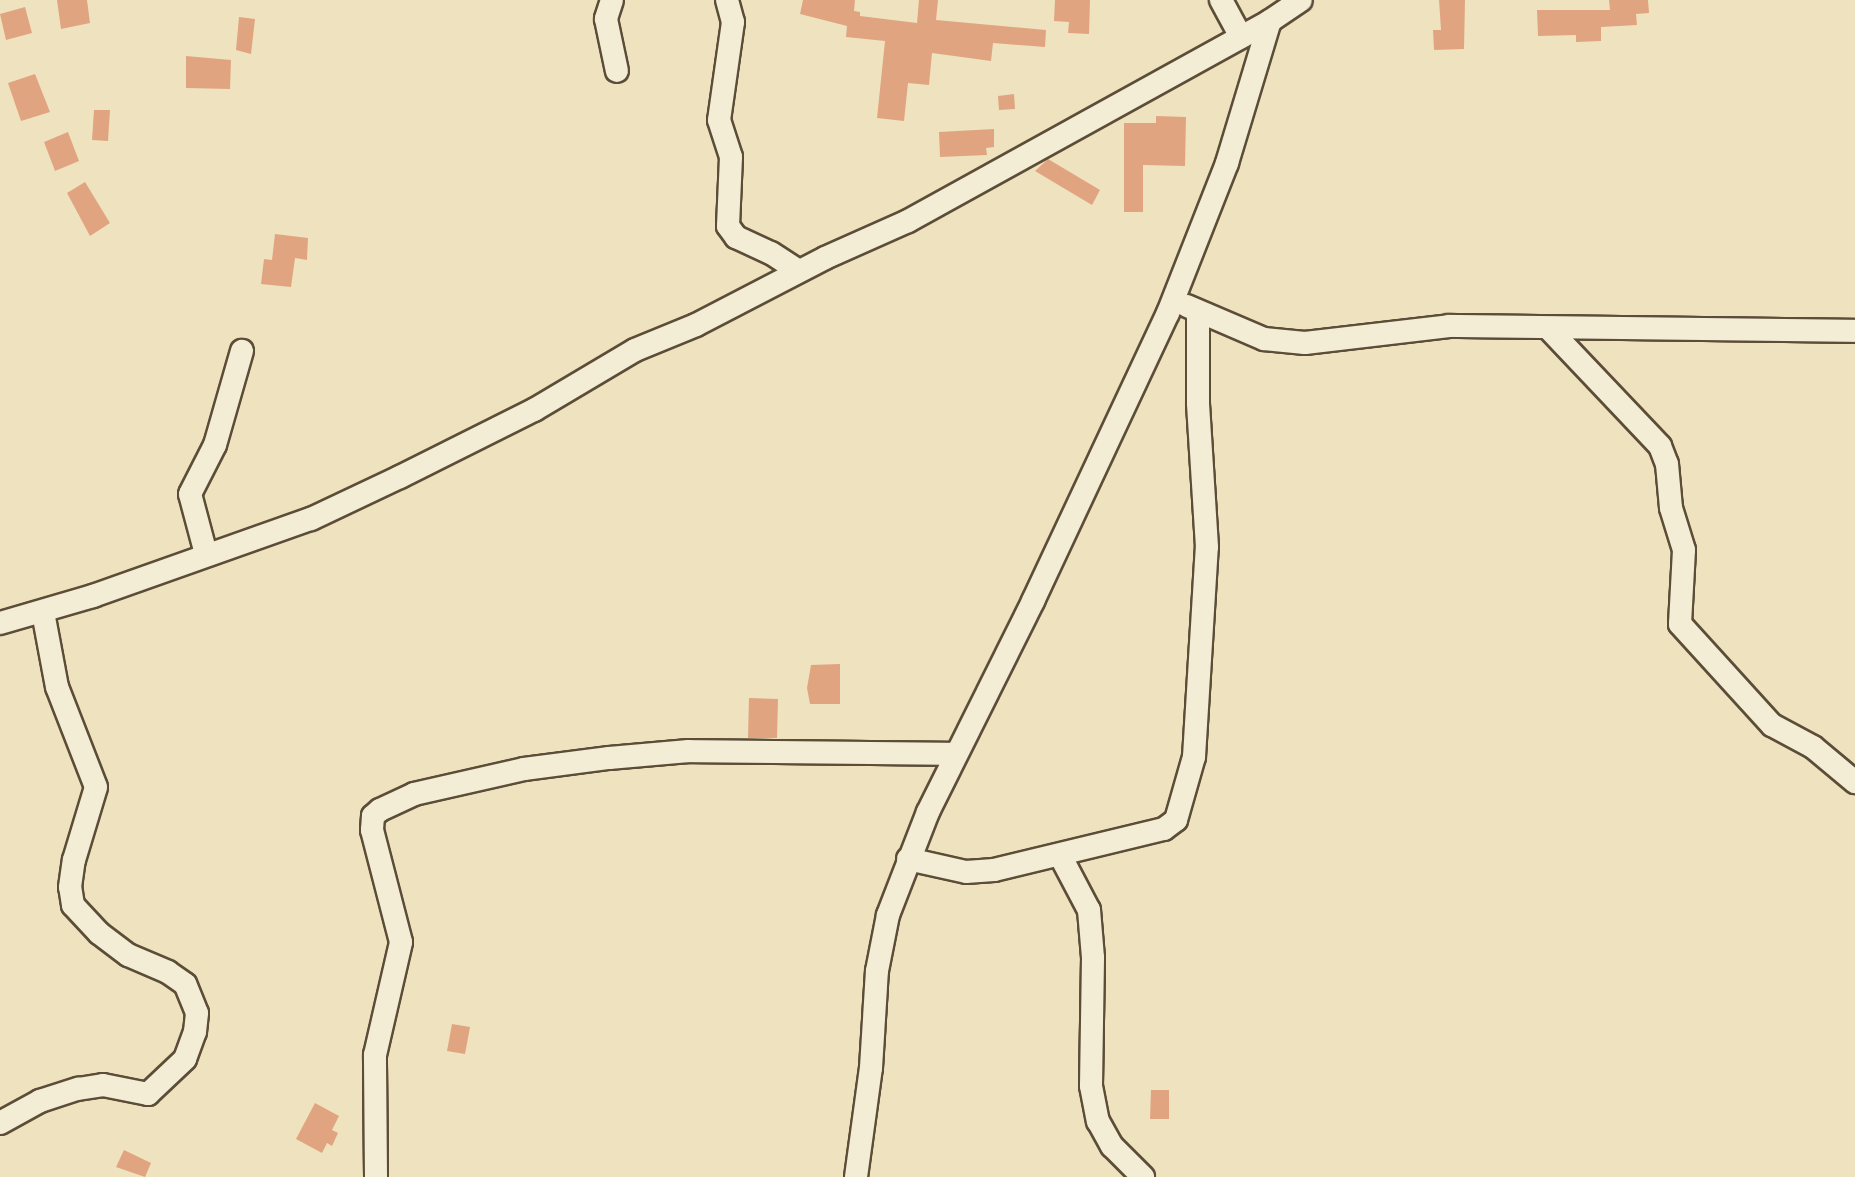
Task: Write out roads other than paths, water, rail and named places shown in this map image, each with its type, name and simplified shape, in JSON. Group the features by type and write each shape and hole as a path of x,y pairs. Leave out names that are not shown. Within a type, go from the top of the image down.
{"street":[{"path":"612,0 606,19 617,71"},
{"path":"727,0 733,22 719,120 731,157 728,226 736,237 771,253 799,272"},
{"path":"1221,0 1241,37"},
{"path":"0,623 43,612 311,519 389,482 525,414 635,351 696,326 799,272 929,210 1270,21 1301,0"},
{"path":"856,1177 872,1068 877,971 888,915 908,859 956,754 1033,601 1173,298 1227,163 1270,21"},
{"path":"1173,298 1198,312 1264,339 1305,343 1449,327 1550,330 1855,331"},
{"path":"908,859 966,872 1061,857 1102,842 1164,829 1176,820 1194,757 1207,547 1198,403 1198,312"},
{"path":"1550,330 1660,446 1667,464 1671,508 1684,550 1680,624 1772,725 1813,747 1855,782"},
{"path":"207,554 190,494 215,445 242,351"},
{"path":"0,1123 40,1101 78,1089 103,1085 148,1094 185,1059 195,1032 197,1013 185,984 168,972 128,955 99,933 74,905 70,887 74,860 96,787 57,687 43,612"},
{"path":"376,1177 375,1055 401,942 372,830 373,816 380,810 414,794 524,768 609,758 689,751 956,754"},
{"path":"1061,857 1089,910 1093,958 1091,1086 1098,1121 1112,1146 1143,1177"}]}
